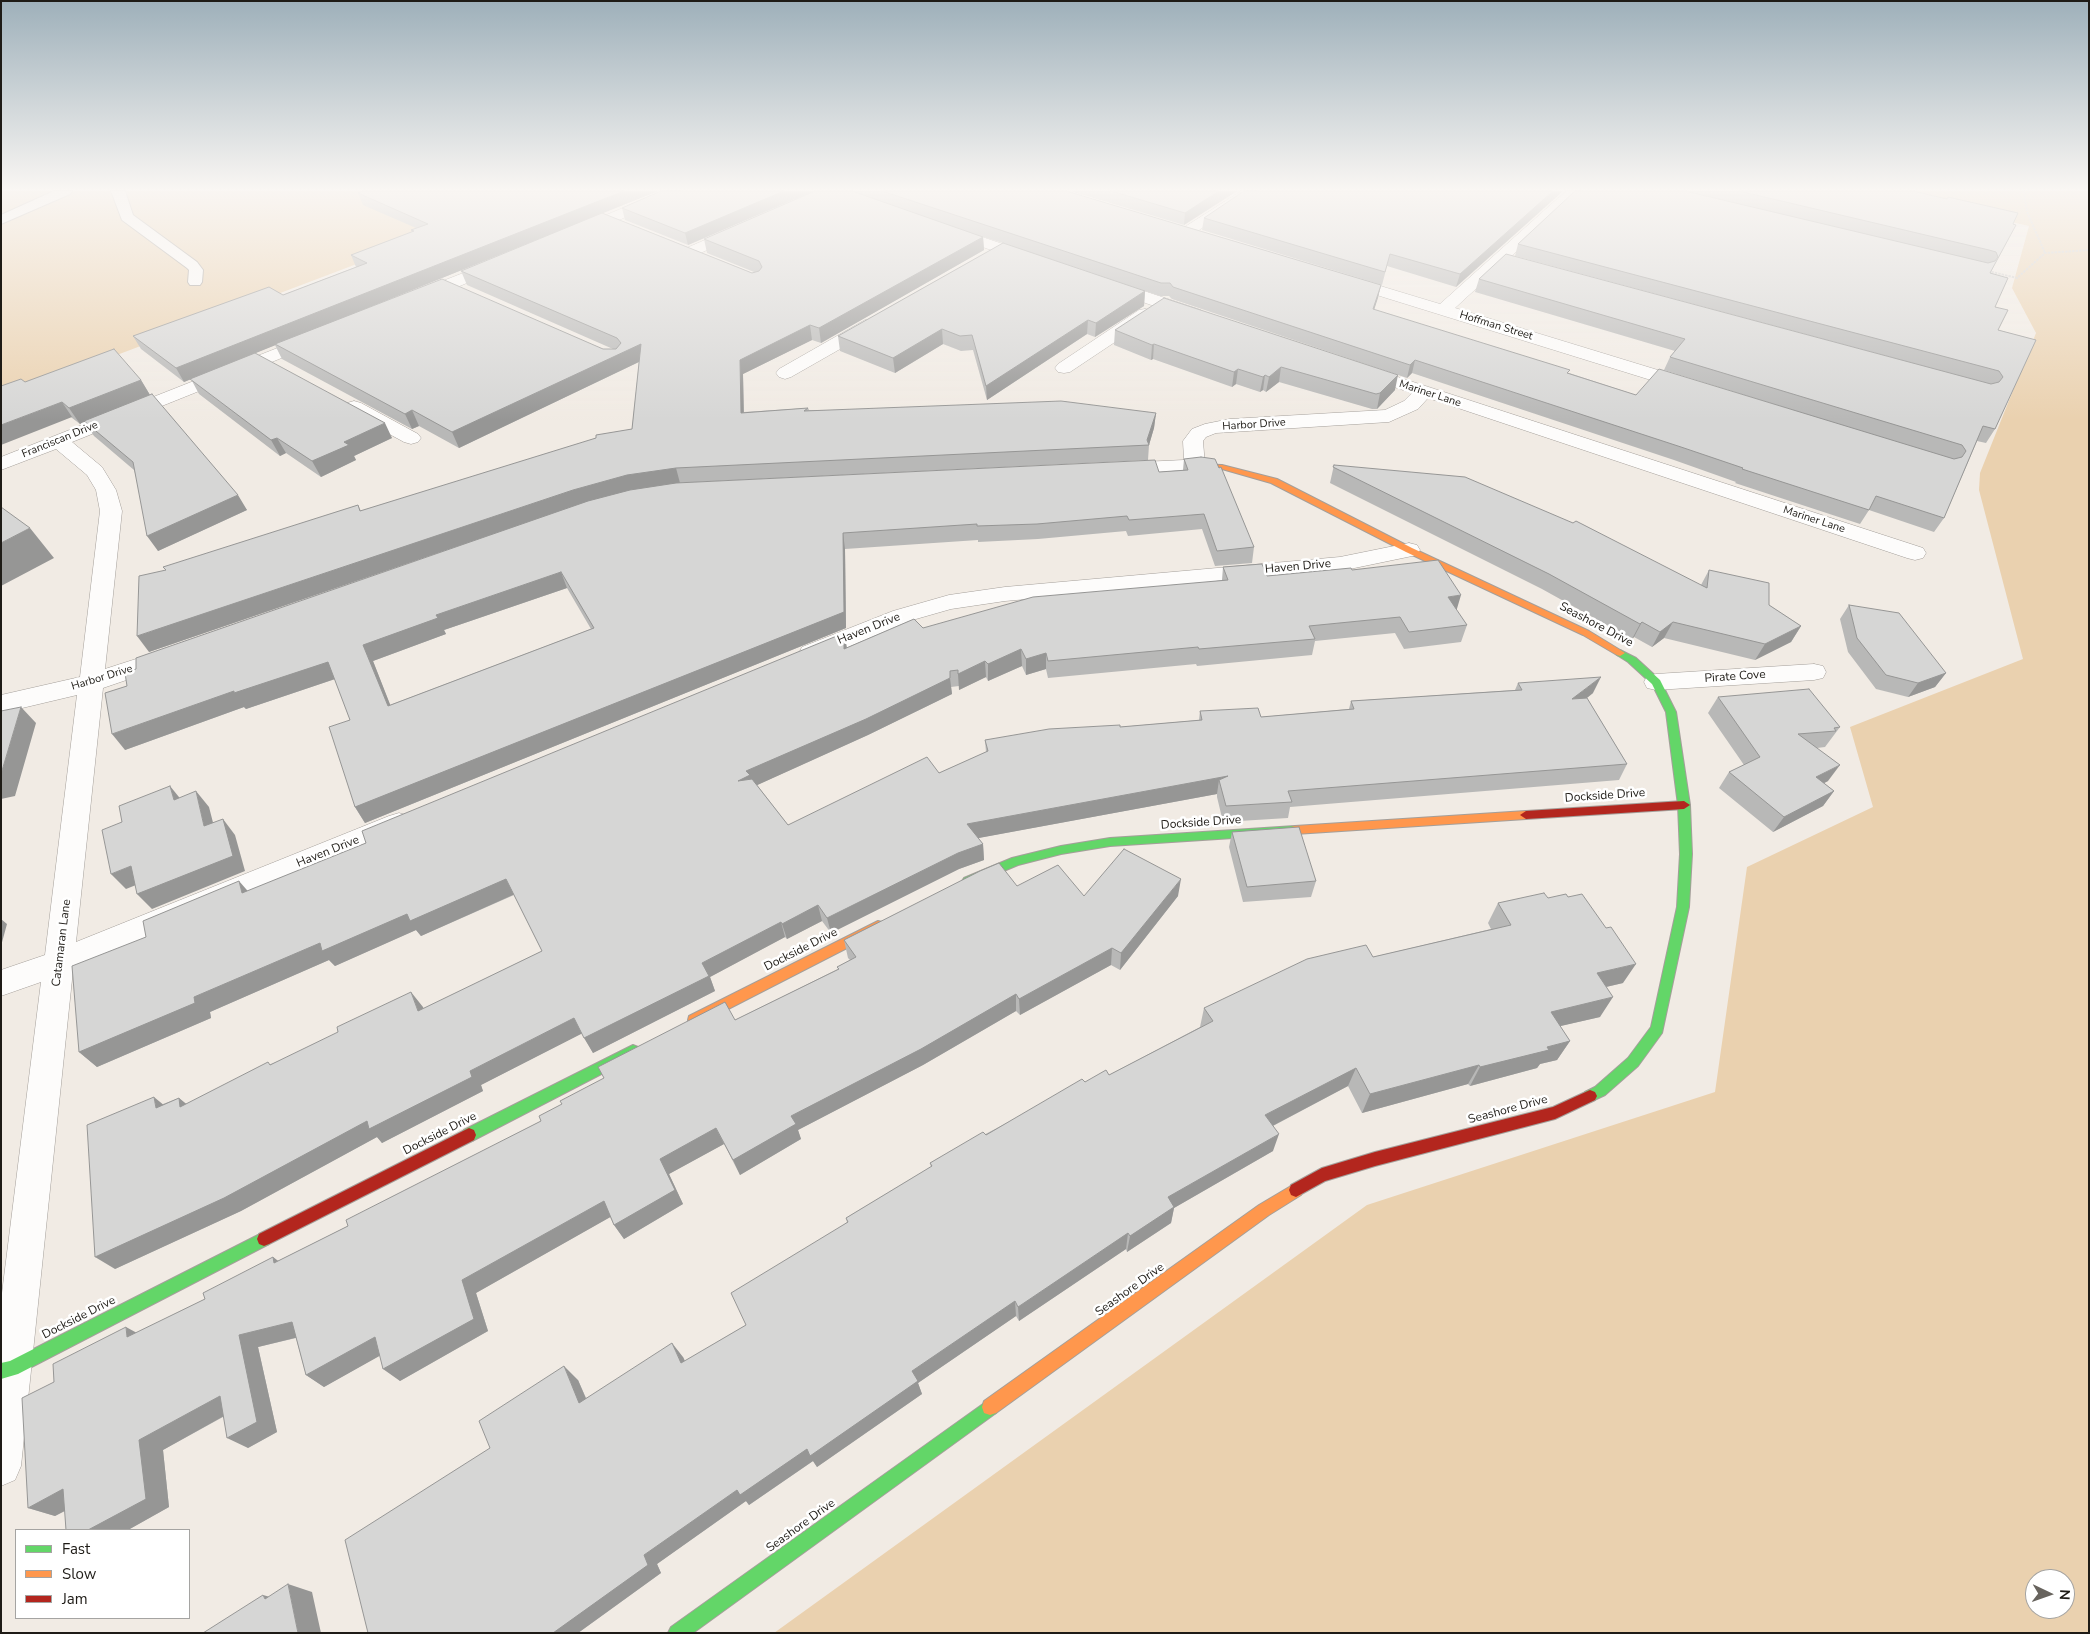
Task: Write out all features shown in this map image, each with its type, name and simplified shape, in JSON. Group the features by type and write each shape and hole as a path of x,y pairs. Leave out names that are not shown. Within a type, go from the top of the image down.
{"street":[{"path":"402,304 491,267"},
{"path":"1443,310 1490,267"},
{"name":"Hoffman Street","path":"1328,276 1708,392"},
{"path":"1087,277 1210,318"},
{"path":"448,285 466,293"},
{"path":"1064,368 1163,302"},
{"path":"785,374 885,316"},
{"name":"Franciscan Drive","path":"1,464 329,333"},
{"path":"264,359 282,368"},
{"name":"Mariner Lane","path":"1340,363 1915,553"},
{"name":"Harbor Drive","path":"1195,466 1193,441 1199,433 1212,428 1230,425 1389,416 1411,405 1424,392"},
{"path":"342,401 411,438"},
{"name":"Catamaran Lane","path":"1,1466 7,1370 60,962 111,511 106,490 95,471 58,440"},
{"path":"1106,470 1195,466"},
{"name":"Seashore Drive","path":"676,1633 1256,1216 1322,1175 1375,1159 1555,1113 1600,1091 1633,1062 1657,1029 1672,969 1682,907 1686,854 1684,804 1671,712 1656,682 1632,660 1586,633 1409,550 1274,480 1222,467 1195,466"},
{"name":"Haven Drive","path":"791,662 901,616 949,602 1005,594 1340,564 1409,550"},
{"name":"Harbor Drive","path":"1,704 91,683 185,651"},
{"name":"Pirate Cove","path":"1656,682 1814,672"},
{"name":"Dockside Drive","path":"962,884 1016,861 1061,850 1110,842 1684,804"},
{"name":"Haven Drive","path":"1,983 60,962 424,813"},
{"name":"Dockside Drive","path":"687,1024 891,920"},
{"name":"Dockside Drive","path":"7,1370 642,1047"}],"lane":[{"path":"194,267 196,270 195,282"}],"path":[{"path":"1987,271 2017,278 2032,267"}],"shaded area":[{"path":"1,267 348,267 1,399"},
{"path":"2018,267 2089,267 2089,1633 774,1633 1367,1205 1715,1092 1747,867 1873,807 1850,727 2023,659 1979,490 1980,473 2036,333 2012,288"}],"building":[{"path":"356,267 431,267 176,368 133,336 269,287 283,295"},
{"path":"470,267 738,267 752,273 759,271 762,267 928,267 819,328 810,325 740,360 741,413 808,408 804,411 1061,401 1156,413 1147,440 1149,445 676,468 627,475 573,490 137,636 139,576 166,570 163,567 358,505 360,511 596,438 596,435 632,429 641,344 452,432 412,410 405,414 275,344 442,279 603,349 616,349 621,343 617,338 461,271"},
{"path":"960,267 1075,267 1145,291 1096,323 1088,320 986,386 972,335 960,336 942,329 893,358 838,336"},
{"path":"1113,267 1322,267 1381,285 1373,309 1570,370 1567,373 1636,395 1659,369 1954,459 1962,457 1966,451 1962,445 1670,357 1685,339 1479,279 1492,267 1555,267 1991,384 1999,382 2003,377 1999,371 1606,267 1993,267 1990,273 2008,278 1995,307 2008,310 1998,330 2036,340 1995,429 1983,426 1944,518 1876,496 1869,510 1415,360 1410,365 1173,287 1170,283 1161,283"},
{"path":"1369,267 1386,267 1385,272"},
{"path":"1436,267 1468,267 1460,274"},
{"path":"1164,298 1398,375 1380,393 1376,394 1281,367 1269,377 1265,375 1263,377 1238,369 1234,372 1154,344 1152,345 1115,330"},
{"path":"114,349 141,380 69,408 62,402 1,425 1,386 21,379 25,382"},
{"path":"255,353 385,423 344,442 349,445 312,461 277,438 271,440 190,379"},
{"path":"152,394 238,495 147,536 133,462 84,421"},
{"path":"1201,457 1215,459 1219,468 1221,467 1254,547 1217,551 1204,514 1129,520 1127,516 1037,524 977,526 977,524 843,533 844,612 355,807 329,727 350,720 328,662 234,693 234,691 112,734 105,693 127,686 125,673 136,669 136,658 588,501 630,490 676,483 1155,460 1159,472 1188,470 1184,459","holes":["561,572 594,628 388,706 363,645 438,618 436,615"]},
{"path":"1334,465 1465,477 1573,523 1576,521 1707,588 1709,570 1769,583 1769,605 1801,626 1765,644 1673,622 1660,632 1642,622 1640,624 1549,574 1333,467"},
{"path":"1,507 30,528 1,543"},
{"path":"1438,560 1461,595 1448,597 1467,625 1409,632 1400,617 1309,626 1315,639 1199,649 1198,647 1048,661 1046,653 1026,659 1021,649 988,664 985,661 958,674 958,670 950,671 950,678 866,719 746,771 750,775 738,781 752,779 788,825 927,757 939,773 988,751 985,740 1049,729 1120,725 1120,727 1202,720 1200,711 1258,708 1261,717 1354,709 1351,701 1522,690 1518,683 1601,677 1572,699 1587,698 1627,764 1288,791 1292,802 1226,806 1219,780 1228,776 967,824 983,844 958,853 827,918 818,905 782,924 781,922 702,963 709,976 584,1038 574,1018 470,1071 472,1077 369,1129 367,1121 224,1198 95,1257 87,1125 154,1097 156,1108 179,1098 180,1107 268,1062 270,1065 338,1032 337,1027 411,992 418,1011 542,951 506,879 410,921 407,914 322,951 320,943 194,997 195,1003 79,1052 72,966 146,937 143,921 239,881 242,893 366,843 362,831 844,633 844,649 914,619 923,628 1033,597 1228,580 1223,567 1262,564 1267,576 1351,568 1352,570"},
{"path":"1849,605 1899,613 1946,673 1918,683 1886,675 1857,638"},
{"path":"1809,689 1840,727 1834,728 1836,731 1798,734 1840,765 1816,777 1834,791 1784,817 1729,772 1760,757 1718,697"},
{"path":"21,707 1,774 1,711"},
{"path":"170,786 174,800 196,791 204,826 223,819 233,856 137,894 131,866 111,874 102,830 122,822 119,806"},
{"path":"1299,827 1316,881 1247,887 1232,832"},
{"path":"1124,849 1181,879 1121,953 1112,948 1019,999 1016,994 921,1049 791,1116 796,1124 733,1160 716,1128 660,1159 675,1190 614,1225 604,1201 462,1280 474,1319 383,1369 375,1337 306,1375 292,1322 239,1335 257,1422 227,1438 220,1396 139,1440 146,1499 90,1529 66,1529 63,1489 28,1508 22,1398 54,1382 53,1364 126,1327 127,1337 205,1299 203,1293 273,1257 274,1263 348,1226 346,1220 541,1121 539,1116 562,1104 560,1101 604,1078 598,1067 725,1002 735,1020 839,969 837,967 856,957 844,940 980,871 999,863 1017,886 1058,865 1084,896"},
{"path":"1544,893 1548,898 1566,894 1568,897 1582,894 1606,928 1611,927 1636,964 1597,973 1613,997 1551,1012 1570,1041 1547,1047 1549,1050 1480,1067 1479,1065 1370,1094 1356,1068 1265,1115 1279,1134 1168,1197 1174,1207 1130,1236 1128,1233 1018,1307 1015,1301 912,1371 918,1381 810,1456 807,1449 740,1495 737,1490 644,1555 648,1565 553,1633 368,1633 345,1540 490,1448 479,1421 564,1366 579,1403 672,1343 681,1363 746,1325 731,1293 848,1222 846,1218 932,1166 930,1163 983,1132 986,1135 1082,1079 1085,1082 1106,1070 1109,1075 1213,1021 1204,1008 1307,959 1366,945 1373,957 1511,925 1498,903"},
{"path":"288,1584 298,1633 203,1633 263,1595 265,1599"}],"traffic: fast":[{"path":"1590,1096 1600,1091 1633,1062 1657,1029 1683,907 1686,854 1684,805 1671,712 1656,682 1632,660 1620,653"},
{"path":"968,881 1016,861 1061,850 1110,842 1295,830"},
{"path":"469,1135 633,1051"},
{"path":"1,1371 12,1368 264,1239"},
{"path":"677,1633 990,1407"}],"traffic: slow":[{"path":"1195,466 1222,467 1274,481 1409,550 1586,633 1620,653"},
{"path":"1295,830 1526,815"},
{"path":"694,1020 878,926"},
{"path":"990,1407 1264,1210 1296,1190"}],"traffic: jam":[{"path":"1526,815 1684,805"},
{"path":"1296,1190 1322,1175 1375,1159 1555,1113 1590,1096"},
{"path":"264,1239 469,1135"}]}
